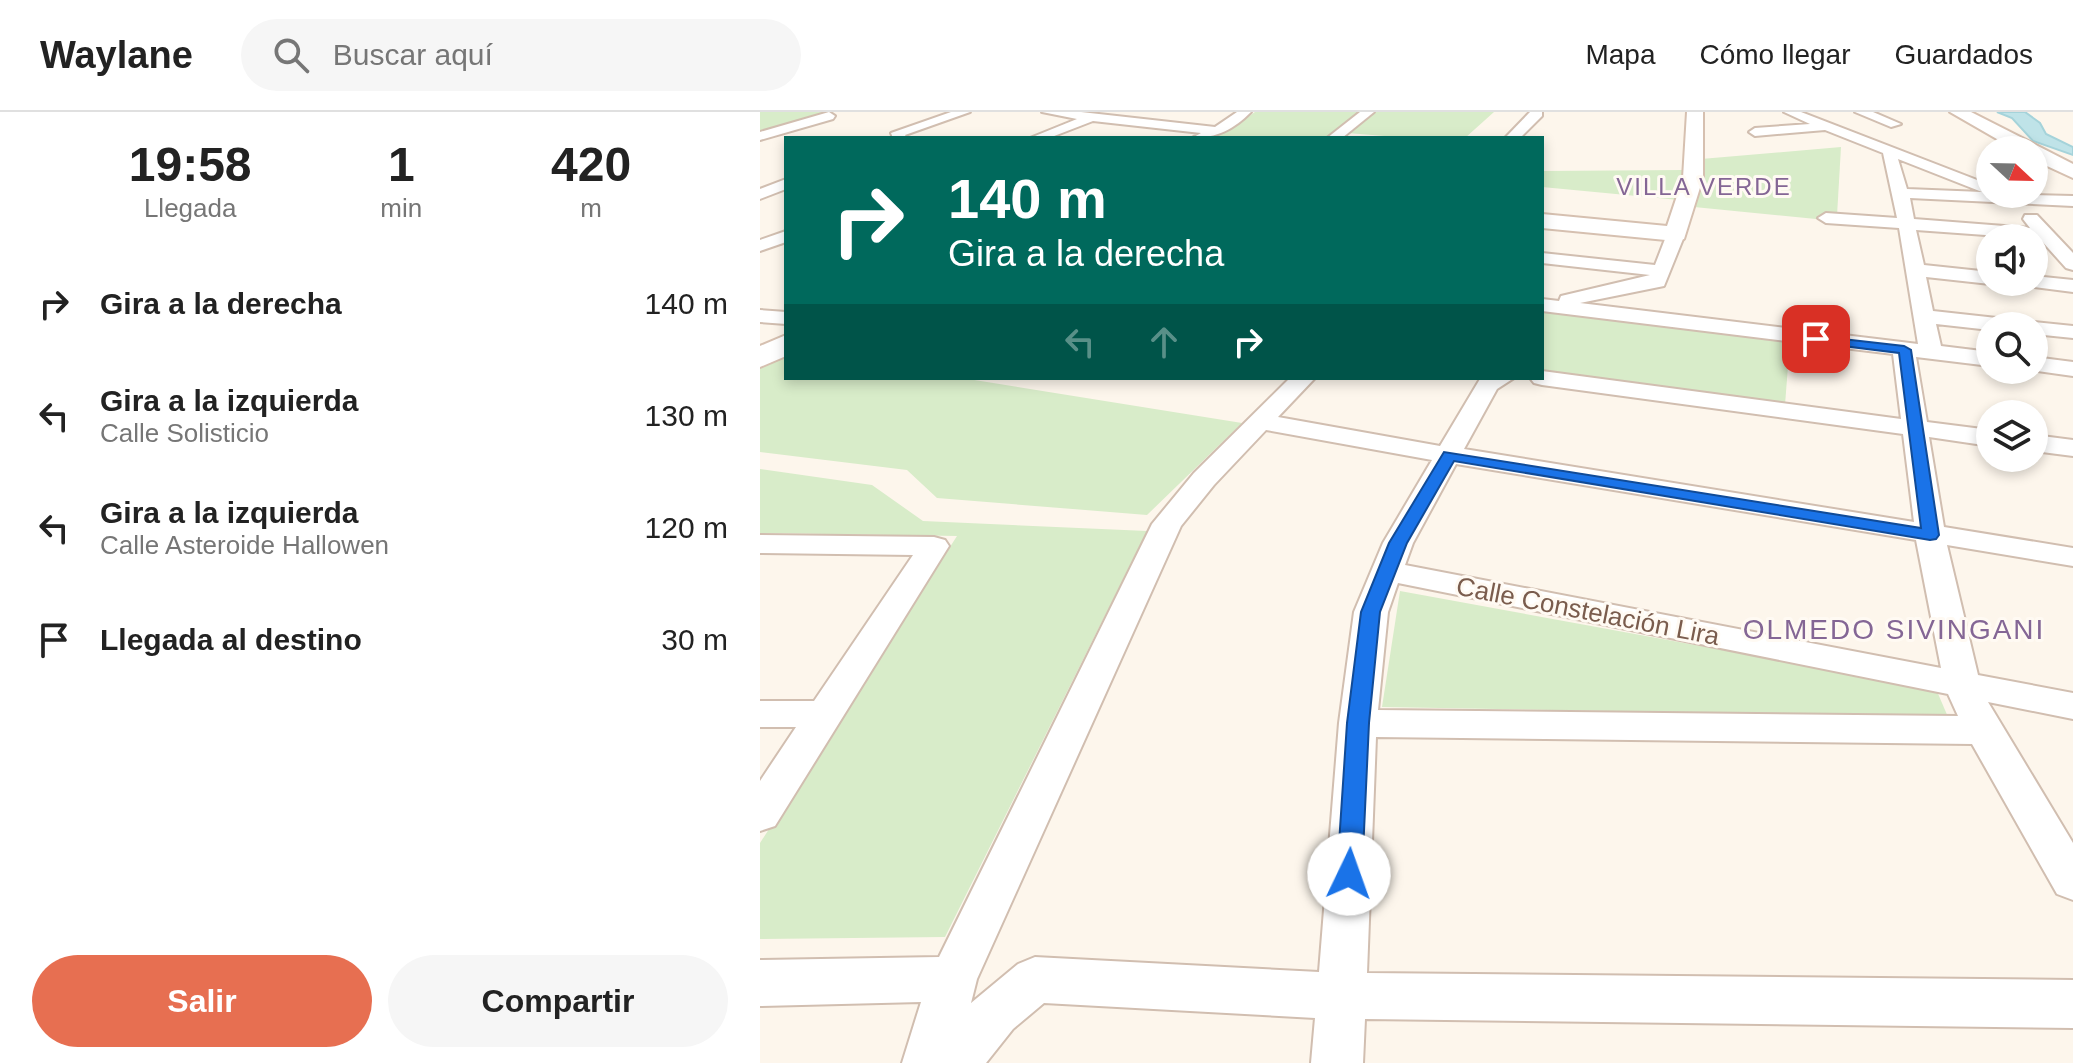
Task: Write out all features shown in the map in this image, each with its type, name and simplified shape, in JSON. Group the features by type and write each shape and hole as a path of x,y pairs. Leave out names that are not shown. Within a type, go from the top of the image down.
{"street":[{"path":"899,136 897,133 964,112"},
{"path":"1048,112 1100,114 1218,131"},
{"path":"1204,136 1218,131 1245,112"},
{"path":"1337,136 1368,112"},
{"path":"1514,136 1536,116 1536,112"},
{"path":"1545,307 1657,282 1693,178 1695,112"},
{"path":"1790,112 1976,185"},
{"path":"1861,112 1895,124"},
{"path":"1958,112 2004,136"},
{"path":"1042,136 1100,114"},
{"path":"760,136 829,116"},
{"path":"1755,132 1828,127"},
{"path":"1889,151 1901,193 1931,353"},
{"path":"2048,159 2073,172"},
{"path":"760,194 784,185"},
{"path":"1901,193 1976,195"},
{"path":"2048,199 2073,201"},
{"path":"2018,208 2035,224"},
{"path":"1826,218 1976,230"},
{"path":"1544,221 1676,234"},
{"path":"2048,237 2073,264"},
{"path":"764,254 784,238"},
{"path":"1544,258 1661,271"},
{"path":"1915,270 1976,277"},
{"path":"2048,283 2073,286"},
{"path":"1545,307 1976,358"},
{"path":"760,316 784,318"},
{"path":"1924,316 1976,322"},
{"path":"2048,329 2073,332"},
{"path":"760,358 784,345"},
{"path":"1904,350 1930,535 1962,685 1983,730 2073,881"},
{"path":"2048,366 2073,369"},
{"path":"1544,378 1976,436"},
{"path":"928,1063 953,979 1167,524 1204,479 1301,380"},
{"path":"1337,1063 1358,723 1371,612 1398,543 1488,384 1497,380"},
{"path":"1263,422 2073,557"},
{"path":"2048,445 2073,448"},
{"path":"760,544 934,546 760,814"},
{"name":"Calle Constelación Lira","path":"1386,571 2073,706"},
{"path":"760,714 826,714"},
{"path":"1358,723 1983,730"},
{"path":"760,983 953,979"},
{"path":"953,1063 995,1012 1035,980 1342,996 2073,1004"}],"green space":[{"path":"760,112 834,112 760,133"},
{"path":"1255,112 1494,112 1467,136 1384,136 1335,132 1328,136 1216,136"},
{"path":"1841,147 1837,216 1816,219 1694,207 1701,159"},
{"path":"1684,170 1679,200 1544,187 1544,171"},
{"path":"1544,309 1790,340 1785,405 1544,373"},
{"path":"784,354 784,380 974,380 1242,423 1147,515 937,498 907,470 760,452 760,367"},
{"path":"760,469 872,485 923,521 1147,531 945,937 760,939 760,843 957,536 760,533"},
{"path":"1400,591 1936,689 1948,717 1382,707"}],"water":[{"path":"1997,112 2025,112 2040,123 2046,134 2073,147 2073,155 2048,146 2048,136 2028,136 2012,118"}],"district":[{"name":"VILLA VERDE","path":"1704,186"},
{"name":"OLMEDO SIVINGANI","path":"1894,629"}],"route":[{"path":"1349,874 1358,723 1371,612 1398,543 1449,455 1930,535 1904,350 1816,339"}]}
